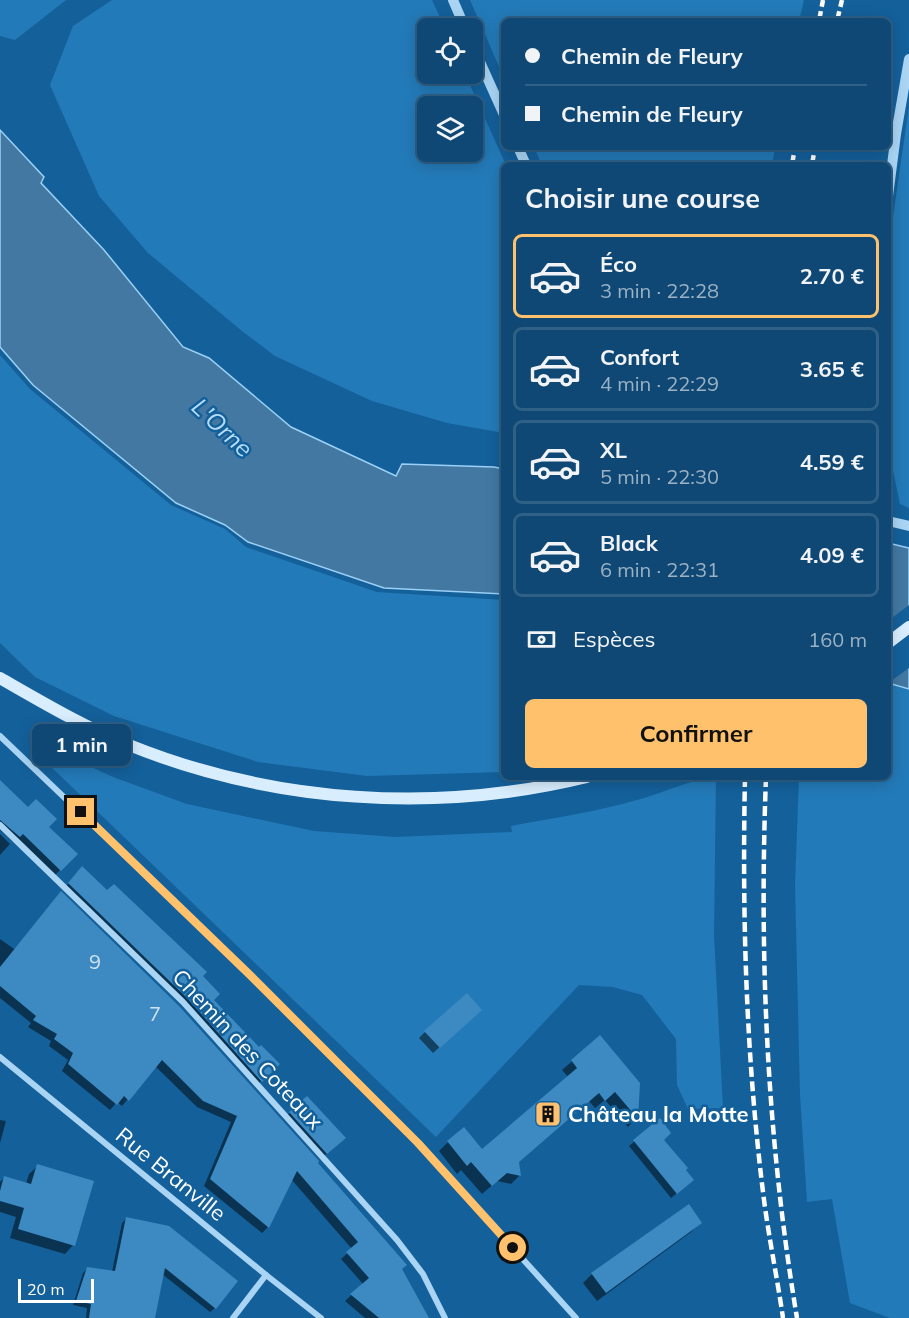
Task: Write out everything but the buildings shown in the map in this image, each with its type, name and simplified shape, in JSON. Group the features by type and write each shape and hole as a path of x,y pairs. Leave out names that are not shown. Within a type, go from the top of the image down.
{"main road":[{"path":"891,641 909,627"},
{"path":"0,678 119,741 177,763 305,792 348,797 404,799 486,794 572,780"}],"street":[{"path":"453,0 461,18"},
{"path":"891,173 909,59"},
{"path":"483,68 501,108"},
{"path":"891,522 909,526"},
{"path":"0,736 250,975 418,1143 576,1318"},
{"name":"Chemin des Coteaux","path":"0,825 183,1002 397,1240 423,1274 445,1318"},
{"name":"Rue Branville","path":"0,1057 321,1318"},
{"path":"232,1318 266,1275"}],"shaded area":[{"path":"0,0 66,0 15,40 0,36"},
{"path":"112,0 432,0 440,18 417,18 417,84 470,84 475,96 417,96 417,162 483,162 483,114 505,162 501,162 501,432 447,423 372,401 275,356 148,253 99,196 50,85 73,26"},
{"path":"470,0 804,0 800,18 501,18 501,71 483,30 483,18 478,18"},
{"path":"909,106 909,508 900,504 891,461 891,231"},
{"path":"535,150 774,150 772,162 541,162"},
{"path":"0,355 30,389 171,505 225,529 246,547 377,592 501,600 501,772 367,776 258,762 114,716 35,677 0,643"},
{"path":"894,685 909,689 909,1318 890,1318 850,1303 832,1199 807,1202 800,1094 795,885 799,780 891,780 891,687"},
{"path":"44,745 113,777 187,804 314,831 395,837 512,832 511,826 606,808 646,798 699,780 716,780 714,935 723,1108 688,1109 677,1085 676,1039 642,995 613,987 579,985 436,1137 47,763"}],"water":[{"name":"L'Orne","path":"0,130 44,177 41,183 104,250 183,347 209,358 291,427 396,476 402,464 501,468 501,594 384,588 248,542 225,525 176,503 33,385 0,347"},
{"path":"891,544 909,548 909,689 891,684"}],"pier":[{"path":"909,605 909,668 891,681 891,619"}],"railway":[{"path":"820,18 823,0"},
{"path":"838,18 842,0"},
{"path":"792,162 794,150"},
{"path":"812,162 814,150"},
{"path":"745,780 744,881 749,1037 765,1208 783,1318"},
{"path":"766,780 764,913 768,1048 779,1183 797,1318"}],"place":[{"name":"Château la Motte","path":"548,1114"}],"route":[{"path":"81,812 250,975 418,1143 513,1248"}]}
